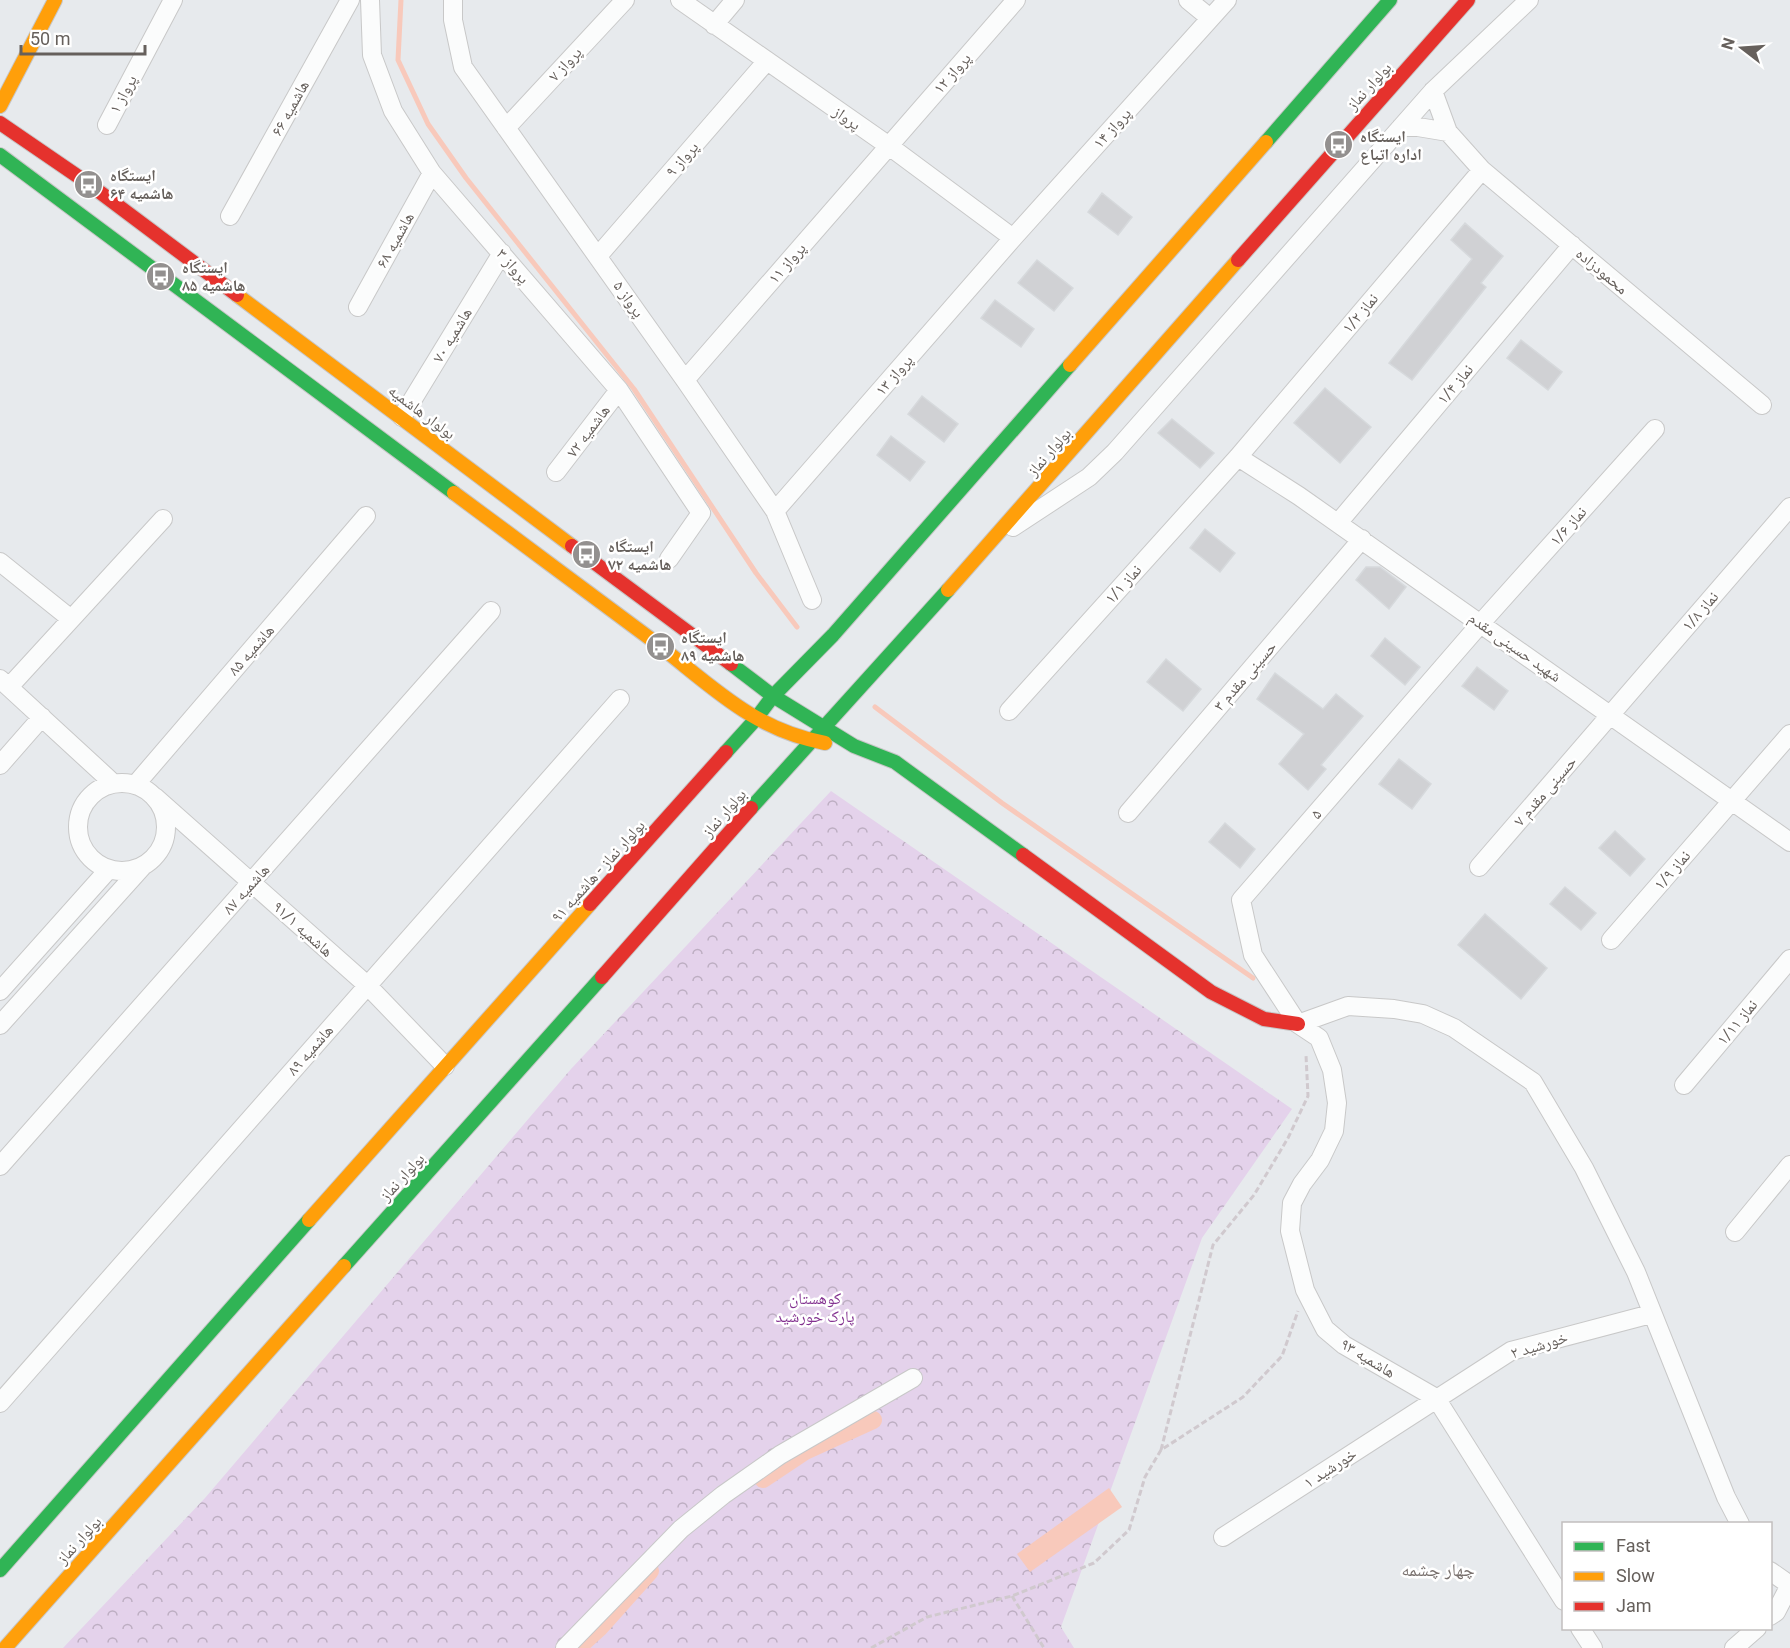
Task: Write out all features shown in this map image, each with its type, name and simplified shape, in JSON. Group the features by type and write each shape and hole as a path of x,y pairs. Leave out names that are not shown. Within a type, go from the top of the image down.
{"main road":[{"path":"0,106 55,0"},
{"path":"774,696 833,635 1390,0"},
{"name":"بولوار نماز","path":"5,1648 824,726 996,537 1468,0"},
{"name":"بولوار هاشمیه","path":"0,123 89,184 774,696 854,746"},
{"path":"0,155 650,639 755,720 810,742 854,746 895,762 1211,992 1264,1019 1298,1024"},
{"name":"بولوار نماز - هاشمیه ۹۱","path":"445,1066 774,696"},
{"path":"0,1570 445,1066"}],"street":[{"name":"پرواز ۱","path":"107,125 173,0"},
{"name":"هاشمیه ۶۶","path":"230,216 350,0"},
{"name":"پرواز ۳","path":"370,0 372,55 393,111 432,172 619,390 701,513 669,559"},
{"name":"پرواز ۵","path":"453,0 453,20 463,67 775,511 812,600"},
{"name":"پرواز ۷","path":"506,128 625,0"},
{"name":"پرواز","path":"680,0 889,146 1013,238"},
{"path":"714,25 735,0"},
{"name":"پرواز ۱۲","path":"889,146 1016,0"},
{"path":"1188,0 1210,18"},
{"name":"پرواز ۱۴","path":"1013,238 1227,0"},
{"path":"996,537 1076,487 1106,460 1433,91 1529,0"},
{"name":"پرواز ۹","path":"598,256 766,62"},
{"name":"محمودزاده","path":"1433,91 1448,132 1482,170 1762,405"},
{"path":"1401,127 1448,132"},
{"name":"پرواز ۱۱","path":"685,380 889,146"},
{"name":"نماز ۱/۲","path":"1238,457 1482,170"},
{"name":"هاشمیه ۶۸","path":"358,307 432,172"},
{"name":"پرواز ۱۳","path":"775,511 1013,238"},
{"name":"نماز ۱/۴","path":"1338,523 1572,245"},
{"name":"هاشمیه ۷۰","path":"402,417 502,253"},
{"name":"هاشمیه ۷۲","path":"556,472 619,390"},
{"name":"نماز ۱/۶","path":"1481,623 1655,429"},
{"name":"شهید حسینی مقدم","path":"1238,457 1338,523 1790,842"},
{"name":"نماز ۱/۱","path":"1009,711 1238,457"},
{"name":"نماز ۱/۸","path":"1611,715 1790,507"},
{"name":"هاشمیه ۸۵","path":"136,784 366,516"},
{"path":"113,783 4,683 71,619 163,519"},
{"name":"حسینی مقدم ۳","path":"1128,813 1362,540"},
{"path":"0,562 71,619"},
{"name":"هاشمیه ۸۷","path":"0,1166 491,611"},
{"name":"۵","path":"1298,1024 1253,955 1241,900 1481,623"},
{"name":"هاشمیه ۸۹","path":"0,1402 620,699"},
{"name":"حسینی مقدم ۷","path":"1479,867 1611,715"},
{"path":"0,765 42,717"},
{"name":"نماز ۱/۹","path":"1611,940 1790,734"},
{"path":"0,1025 143,866 160,851 165,840 166,817 156,797 147,789 136,784 113,783 102,787 85,803 80,813 79,836 90,857 109,869 132,870 143,866"},
{"name":"هاشمیه ۹۱/۱","path":"156,797 367,986 445,1066"},
{"path":"0,991 109,869"},
{"name":"نماز ۱/۱۱","path":"1684,1084 1790,959"},
{"path":"1298,1024 1348,1006 1395,1009 1423,1014 1454,1028 1533,1082 1584,1168 1636,1272 1726,1497 1739,1522"},
{"path":"1298,1024 1319,1038"},
{"name":"هاشمیه ۹۳","path":"1319,1038 1332,1070 1337,1103 1334,1131 1320,1160 1302,1184 1292,1203 1290,1231 1305,1290 1325,1329 1344,1345 1436,1398 1562,1599"},
{"path":"1735,1232 1790,1165"},
{"name":"خورشید ۲","path":"1436,1398 1511,1351 1651,1314"},
{"path":"564,1648 681,1529 723,1495 780,1455 913,1378"},
{"name":"خورشید ۱","path":"1223,1537 1436,1398"},
{"path":"1772,1572 1790,1585 1772,1615"},
{"path":"1581,1630 1593,1648"},
{"path":"1734,1648 1756,1630"}],"path":[{"path":"871,1648 927,1617 1012,1596 1094,1563 1129,1530 1145,1477 1161,1450 1213,1245 1254,1195 1288,1138 1308,1096 1306,1055 1319,1038"},
{"path":"1161,1450 1243,1397 1281,1356 1305,1290"},
{"path":"1012,1596 1044,1648"}],"green space":[{"name":"کوهستان پارک خورشید","path":"831,791 1292,1109 1202,1238 1061,1627 1074,1648 63,1648 205,1498 571,1069"}],"shaded area":[{"path":"1109,1488 1122,1507 1030,1572 1017,1554"}],"building":[{"path":"1102,193 1132,217 1118,235 1088,212"},
{"path":"1465,223 1503,256 1481,283 1486,287 1412,380 1389,363 1472,259 1451,240"},
{"path":"1037,260 1073,288 1054,311 1018,283"},
{"path":"995,300 1034,329 1021,347 981,318"},
{"path":"1521,340 1562,372 1548,390 1507,358"},
{"path":"1325,388 1371,427 1340,463 1294,423"},
{"path":"922,396 958,424 944,442 908,414"},
{"path":"1172,419 1214,453 1200,468 1158,433"},
{"path":"891,436 925,462 910,481 877,455"},
{"path":"1205,529 1235,553 1220,572 1190,548"},
{"path":"1366,567 1380,567 1406,587 1389,609 1356,580"},
{"path":"1385,638 1420,667 1405,685 1371,656"},
{"path":"1166,659 1201,689 1183,711 1147,682"},
{"path":"1477,667 1508,691 1494,710 1462,686"},
{"path":"1275,673 1323,709 1336,694 1363,716 1321,765 1326,769 1308,790 1279,764 1304,734 1257,699"},
{"path":"1399,759 1431,784 1412,809 1379,784"},
{"path":"1225,823 1255,849 1240,868 1209,842"},
{"path":"1615,831 1645,859 1630,876 1599,848"},
{"path":"1565,887 1596,913 1581,930 1550,904"},
{"path":"1485,914 1547,968 1521,999 1458,945"}],"waterway":[{"path":"401,0 398,60 428,124 466,178 634,389 756,573 797,627"},
{"path":"875,707 1002,803 1253,978"},
{"path":"763,1479 805,1451 873,1420"},
{"path":"577,1648 600,1627 650,1571"}],"traffic: fast":[{"path":"1266,142 1390,0"},
{"path":"0,155 454,493"},
{"path":"726,752 773,696 833,635 1070,365"},
{"path":"751,808 948,590"},
{"path":"731,664 773,696 854,746 895,762 1023,855"},
{"path":"344,1266 602,977"},
{"path":"0,1570 309,1220"}],"traffic: slow":[{"path":"0,106 55,0"},
{"path":"1070,365 1266,142"},
{"path":"948,590 1238,260"},
{"path":"237,295 572,546"},
{"path":"454,493 730,701 774,727 825,743"},
{"path":"309,1220 590,904"},
{"path":"5,1648 344,1266"}],"traffic: jam":[{"path":"1238,260 1468,0"},
{"path":"0,123 89,184 237,295"},
{"path":"572,546 731,664"},
{"path":"590,904 726,752"},
{"path":"602,977 751,808"},
{"path":"1023,855 1211,992 1264,1019 1298,1024"}],"place":[{"name":"ایستگاه اداره اتباع","path":"1339,145"},
{"name":"ایستگاه هاشمیه ۶۴","path":"89,184"},
{"name":"ایستگاه هاشمیه ۸۵","path":"161,276"},
{"name":"ایستگاه هاشمیه ۷۲","path":"587,555"},
{"name":"ایستگاه هاشمیه ۸۹","path":"660,646"}],"district":[{"name":"چهار چشمه","path":"1438,1569"}]}
